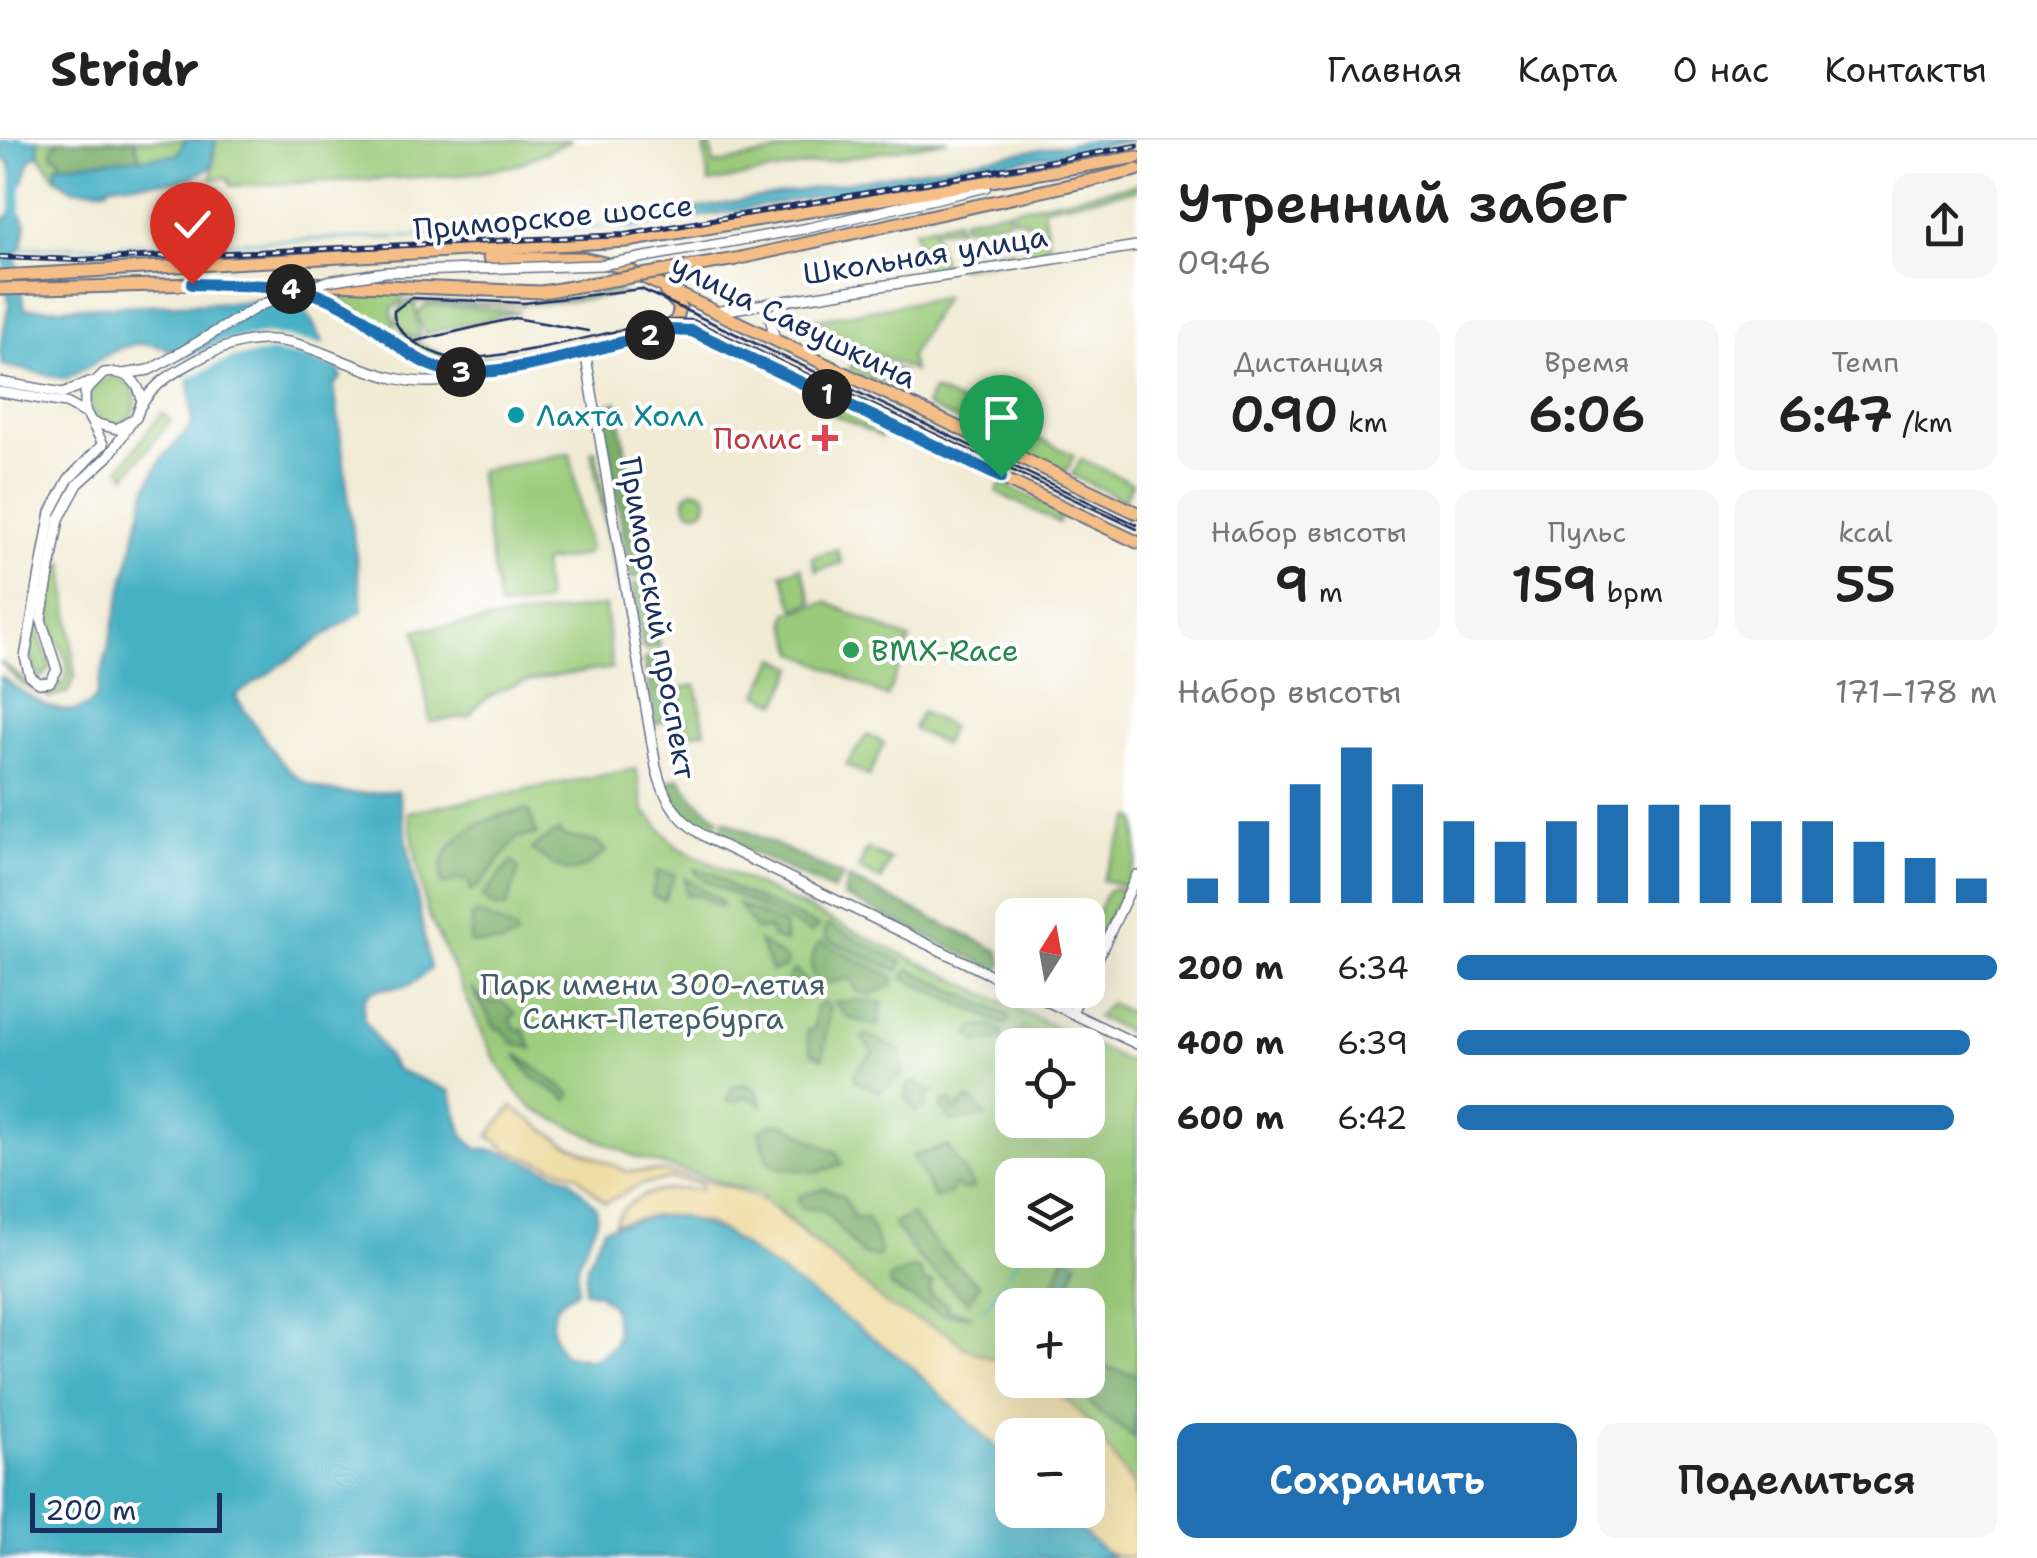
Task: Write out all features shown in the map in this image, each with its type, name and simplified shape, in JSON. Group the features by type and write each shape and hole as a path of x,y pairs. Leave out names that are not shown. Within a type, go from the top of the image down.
{"main road":[{"name":"Приморское шоссе","path":"29,281 660,237 1137,157"},
{"name":"Приморское шоссе","path":"29,281 192,284 304,281 542,292 736,259 1137,170"},
{"name":"улица Савушкина","path":"410,255 582,258 643,276 1137,513"},
{"path":"0,276 29,281"},
{"path":"643,276 679,303 677,319 661,332"},
{"path":"3,290 29,281"},
{"name":"улица Савушкина","path":"192,284 274,287 322,296 344,305 431,366 465,372 512,367 661,332 682,330 702,334 1137,542"}],"street":[{"path":"0,380 63,393 104,373 149,370 260,305 328,282 385,272 600,265 810,228 1037,174"},
{"name":"Школьная улица","path":"720,312 1137,246"},
{"path":"775,340 769,324 774,312 800,302"},
{"path":"92,381 84,397 90,418 104,440 102,448 68,480 51,512 25,658 30,676 39,683 50,682 57,670 41,619 59,519 78,484 108,457 157,384 174,372 222,348 269,340 316,348 390,377 435,383 512,367"},
{"name":"Приморский проспект","path":"584,350 656,767 670,806 693,830 711,840 995,977"},
{"path":"123,374 137,384 141,407"},
{"path":"0,392 66,403 108,430 131,423"},
{"path":"1105,943 1137,875"},
{"path":"1062,1008 1137,1044"},
{"path":"1072,1013 1074,1008"}],"green space":[{"path":"38,140 61,140 53,146 61,159 56,178 39,155"},
{"path":"61,140 134,140 140,158 59,165 61,159 52,155 53,146"},
{"path":"134,140 185,140 177,155 140,158"},
{"path":"216,140 572,140 517,165 459,175 231,186 228,178 211,179"},
{"path":"709,140 714,165 837,140 948,140 709,183 704,150"},
{"path":"1137,184 1137,190 1043,207 1050,253 1030,256 1024,250 1027,242 1033,240 1029,222 1013,218 1013,209"},
{"path":"1009,210 1009,219 964,227 961,219"},
{"path":"956,220 959,228 933,230 945,269 922,274 914,230"},
{"path":"1010,249 1017,254 1014,258 961,267 955,264 958,258"},
{"path":"318,289 408,294 392,309 394,331 457,362 598,339 509,359 462,363 441,361 424,355"},
{"path":"615,291 625,293 570,301 531,304"},
{"path":"944,297 910,356 913,371 806,321"},
{"path":"402,303 415,304 420,339 404,333 396,323"},
{"path":"426,305 520,311 425,334 417,314"},
{"path":"863,353 903,373 895,390 849,369"},
{"path":"113,378 130,384 136,401 130,418 113,424 96,418 90,401 96,384"},
{"path":"933,390 1074,455 1066,472 926,406"},
{"path":"617,402 648,575 631,579 604,423 603,406"},
{"path":"834,404 886,429 882,437 830,413"},
{"path":"162,413 171,420 126,476 120,468"},
{"path":"596,450 620,595 591,451"},
{"path":"570,453 589,550 584,555 542,563 546,600 541,604 499,608 478,471"},
{"path":"1081,459 1132,483 1124,500 1072,475"},
{"path":"1001,483 1061,512 1059,523 996,492"},
{"path":"696,490 704,493 704,509 696,512 688,509 685,501 688,493"},
{"path":"837,549 842,563 816,571 812,557"},
{"path":"64,562 75,676 68,692 51,698 22,684 0,662 38,691 56,689 64,681 68,665 50,617 55,582"},
{"path":"801,567 813,602 795,609 782,573"},
{"path":"649,581 660,646 646,650 642,647 632,585"},
{"name":"BMX-Race","path":"826,602 910,640 887,697 796,652 786,621 788,613"},
{"path":"605,606 612,668 514,685 481,703 470,716 430,722 416,630"},
{"path":"35,624 51,667 43,677 35,673 30,647"},
{"path":"661,651 672,717 655,725 644,660"},
{"path":"776,658 795,667 778,703 758,694"},
{"path":"696,685 705,731 688,734 678,689"},
{"path":"921,712 951,727 943,744 913,729"},
{"path":"867,735 884,743 869,776 846,765"},
{"name":"Парк имени 300-летия Санкт-Петербурга","path":"636,769 644,810 677,847 995,998 995,1008 1015,1008 1057,1028 995,1028 995,1138 1105,1138 1105,1051 1137,1066 1137,1496 1105,1451 1105,1418 1081,1418 1063,1398 1105,1398 1105,1288 995,1288 995,1360 964,1348 948,1333 891,1309 779,1210 768,1207 761,1194 636,1157 533,1109 493,1056 426,909 408,812"},
{"path":"679,778 697,801 719,818 711,834 689,819 673,799 666,782"},
{"path":"524,810 529,812 537,835 518,837 477,888 471,891 470,883 462,879 442,885 442,868 454,842 479,824"},
{"path":"1132,817 1137,820 1137,861 1125,886 1102,880"},
{"path":"724,820 843,876 833,891 717,836"},
{"path":"559,831 562,836 597,842 606,851 584,867 568,871 531,849"},
{"path":"867,849 890,860 881,880 858,869"},
{"path":"512,861 519,870 506,908 495,907 482,897"},
{"path":"695,869 715,874 734,889 818,926 811,933 710,883 697,875"},
{"path":"657,871 675,875 664,900 652,895"},
{"path":"685,878 720,900 721,907 699,896 686,895"},
{"path":"848,878 995,949 995,969 843,896"},
{"path":"1108,890 1123,891 1105,929 1104,898"},
{"path":"738,904 784,925 786,942 773,939 770,929 755,930"},
{"path":"478,913 515,931 516,937 502,944 470,943 472,916"},
{"path":"828,925 902,962 899,971 826,939 824,930"},
{"path":"759,941 788,961 787,966 772,972"},
{"path":"821,942 894,977 893,985 872,994 858,992 851,979 819,984 812,963"},
{"path":"909,969 1009,1016 1009,1021 1005,1025 903,978"},
{"path":"796,970 805,979 804,997 779,995 788,988 790,974"},
{"path":"471,987 485,1002 504,1003 516,1014 510,1019 515,1029 523,1029 532,1048 513,1043 502,1029 496,1029"},
{"path":"824,1002 830,1007 823,1058 812,1053 806,1031 814,1028 816,1007"},
{"path":"834,1002 882,1003 878,1026 848,1018"},
{"path":"1109,1003 1137,1016 1137,1036 1096,1017"},
{"path":"994,1026 995,1041 977,1043 970,1034 974,1027"},
{"path":"866,1034 902,1052 903,1073 880,1092 855,1081 854,1073 873,1052 862,1038"},
{"path":"516,1054 571,1094 568,1100 532,1077"},
{"path":"914,1082 934,1092 926,1095 926,1107 916,1112 906,1097 908,1085"},
{"path":"744,1084 756,1089 762,1105 745,1095 736,1102 726,1101 732,1087"},
{"path":"945,1099 952,1101 956,1111 965,1100 972,1101 986,1116 953,1122 942,1108"},
{"path":"775,1123 836,1151 842,1164 818,1172 776,1167 767,1158 759,1131"},
{"path":"948,1146 974,1188 962,1190 954,1185 950,1193 935,1199 913,1156"},
{"path":"824,1188 844,1197 854,1218 867,1218 880,1249 878,1258 861,1254 824,1210 803,1208 798,1202 799,1196"},
{"path":"911,1215 942,1252 979,1285 968,1302 920,1260 893,1224"},
{"path":"911,1268 919,1269 925,1283 932,1282 930,1294 948,1305 945,1309 972,1315 943,1315 890,1287 889,1279"},
{"path":"1060,1268 1075,1268 1069,1288 1053,1288"},
{"path":"1105,1367 1137,1375 1134,1437 1098,1412 1087,1398 1105,1398"}],"sand":[{"path":"512,1107 566,1144 626,1171 665,1172 730,1187 765,1201 892,1309 948,1333 964,1348 995,1360 995,1398 1065,1398 1085,1418 995,1418 995,1446 906,1362 725,1233 704,1222 655,1216 614,1224 629,1204 651,1193 701,1190 702,1184 671,1179 642,1184 605,1203 577,1175 511,1152 489,1136"},
{"path":"1105,1445 1134,1487 1137,1558 1111,1554 1074,1528 1105,1528"}],"water":[{"path":"0,140 38,140 39,155 31,158 23,182 13,181 9,162 0,156"},
{"path":"185,140 216,140 210,168 184,181 72,189 56,178 56,165 177,155"},
{"path":"1092,140 1137,140 630,229 623,226 642,218"},
{"path":"10,212 21,214 26,224 22,248 15,254 25,309 270,301 303,305 342,377 334,385 363,610 235,696 269,746 298,778 336,792 398,791 430,969 409,985 370,993 363,1006 364,1019 395,1069 450,1091 463,1135 477,1149 499,1151 569,1178 596,1207 597,1221 578,1262 577,1291 555,1309 552,1326 563,1354 592,1360 613,1346 617,1333 612,1306 597,1293 584,1291 587,1264 604,1228 655,1216 679,1216 725,1233 906,1362 995,1446 995,1528 1078,1528 1112,1558 0,1558 0,676 34,699 60,710 85,707 96,698 147,487 161,459 192,425 188,358 167,349 150,345 122,348 65,379 2,365 0,349 9,304 0,221 9,217"}],"pier":[{"path":"269,334 331,346 345,371 308,358 272,352 231,358 182,381 187,364 182,360 221,342"}],"waterway":[{"path":"15,226 18,140"},
{"path":"22,248 470,235 624,226"},
{"path":"1008,1274 1012,1268"},
{"path":"1062,1288 1069,1268"},
{"path":"984,1310 1005,1279"}],"tram line":[{"path":"1137,525 641,289 524,303 411,298 394,311 400,329 418,345 463,359 540,348 668,320 693,320 1137,529"},
{"path":"416,341 515,318 588,331"}],"railway":[{"path":"0,257 78,260 625,235 1137,146"}],"place":[{"name":"Лахта Холл","path":"516,415"},
{"name":"Полис","path":"825,438"},
{"name":"BMX-Race","path":"851,650"}],"route":[{"path":"192,284 274,287 322,296 344,305 431,366 453,371 512,367 670,330 692,331 1001,477"}]}
